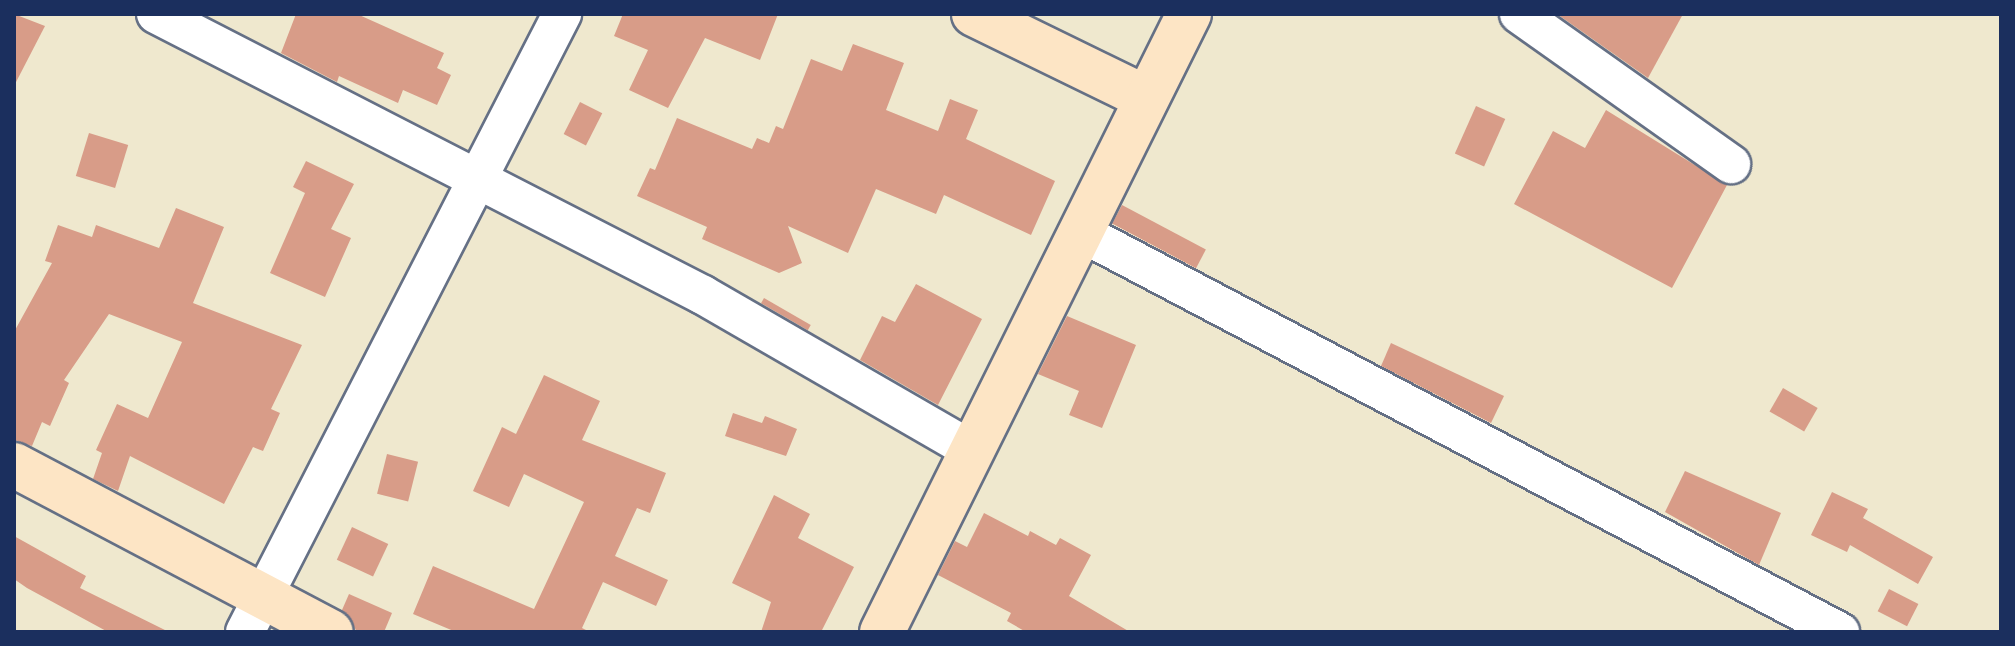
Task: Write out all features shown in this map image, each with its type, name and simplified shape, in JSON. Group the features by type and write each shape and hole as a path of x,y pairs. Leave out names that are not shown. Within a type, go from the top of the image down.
{"main road":[{"path":"974,14 1146,98"},
{"path":"882,632 1189,14"},
{"path":"14,465 255,615 331,632"}],"street":[{"path":"156,14 481,178 703,295 972,450"},
{"path":"255,615 481,178 562,14"},
{"path":"1519,14 1731,164"},
{"path":"1080,232 1840,632"}],"building":[{"path":"14,14 45,26 14,86"},
{"path":"296,14 357,14 444,53 437,68 451,75 437,105 403,90 398,103 339,76 337,82 281,53"},
{"path":"623,14 778,14 760,60 705,38 668,108 629,90 648,50 614,36"},
{"path":"1557,14 1683,14 1648,78"},
{"path":"853,44 904,63 886,110 938,131 950,99 978,110 966,139 1055,181 1031,235 944,195 936,214 876,189 848,253 788,226 802,263 779,273 702,239 707,227 637,196 650,168 655,170 677,118 752,149 757,138 769,143 776,126 783,129 811,59 842,71"},
{"path":"580,102 602,113 586,145 564,134"},
{"path":"1476,106 1505,119 1484,167 1455,154"},
{"path":"1606,110 1727,185 1672,288 1514,204 1553,131 1585,148"},
{"path":"89,133 128,145 115,188 76,176"},
{"path":"306,161 354,184 331,229 351,238 325,297 270,273 305,193 293,187"},
{"path":"1122,205 1206,250 1196,268 1112,224"},
{"path":"176,208 224,227 193,303 302,345 271,409 280,413 263,451 253,447 224,504 130,456 118,491 93,479 102,453 96,450 117,404 148,418 182,342 109,314 64,380 69,383 50,426 42,422 32,446 14,440 14,332 52,263 45,261 58,225 92,237 96,225 159,248"},
{"path":"916,284 982,319 938,405 860,360 882,316 895,322"},
{"path":"764,298 811,325 808,330 761,303"},
{"path":"1067,316 1136,345 1102,428 1069,415 1079,391 1038,374"},
{"path":"1391,343 1504,396 1491,423 1381,366"},
{"path":"544,375 600,401 582,440 666,473 650,513 637,508 615,556 668,580 656,606 603,582 582,628 590,632 456,632 413,614 433,566 534,609 584,502 524,474 509,507 473,491 502,427 516,434"},
{"path":"1783,388 1818,408 1804,431 1770,411"},
{"path":"733,413 762,423 765,416 797,429 786,456 725,436"},
{"path":"387,454 418,462 408,502 377,494"},
{"path":"1685,471 1781,513 1759,565 1665,512"},
{"path":"1832,492 1868,509 1863,518 1933,557 1918,584 1850,545 1847,552 1811,535"},
{"path":"774,495 810,514 798,538 854,567 821,632 761,632 771,602 732,583"},
{"path":"984,513 1028,536 1030,531 1056,545 1060,538 1091,555 1069,596 1130,632 1026,632 1007,621 1011,613 938,575 955,541 967,547"},
{"path":"352,527 388,544 373,577 337,560"},
{"path":"14,536 86,576 80,588 169,632 108,632 27,588 14,579"},
{"path":"1889,589 1918,604 1907,626 1878,611"},
{"path":"349,594 392,613 384,632 356,630 342,610"}]}
